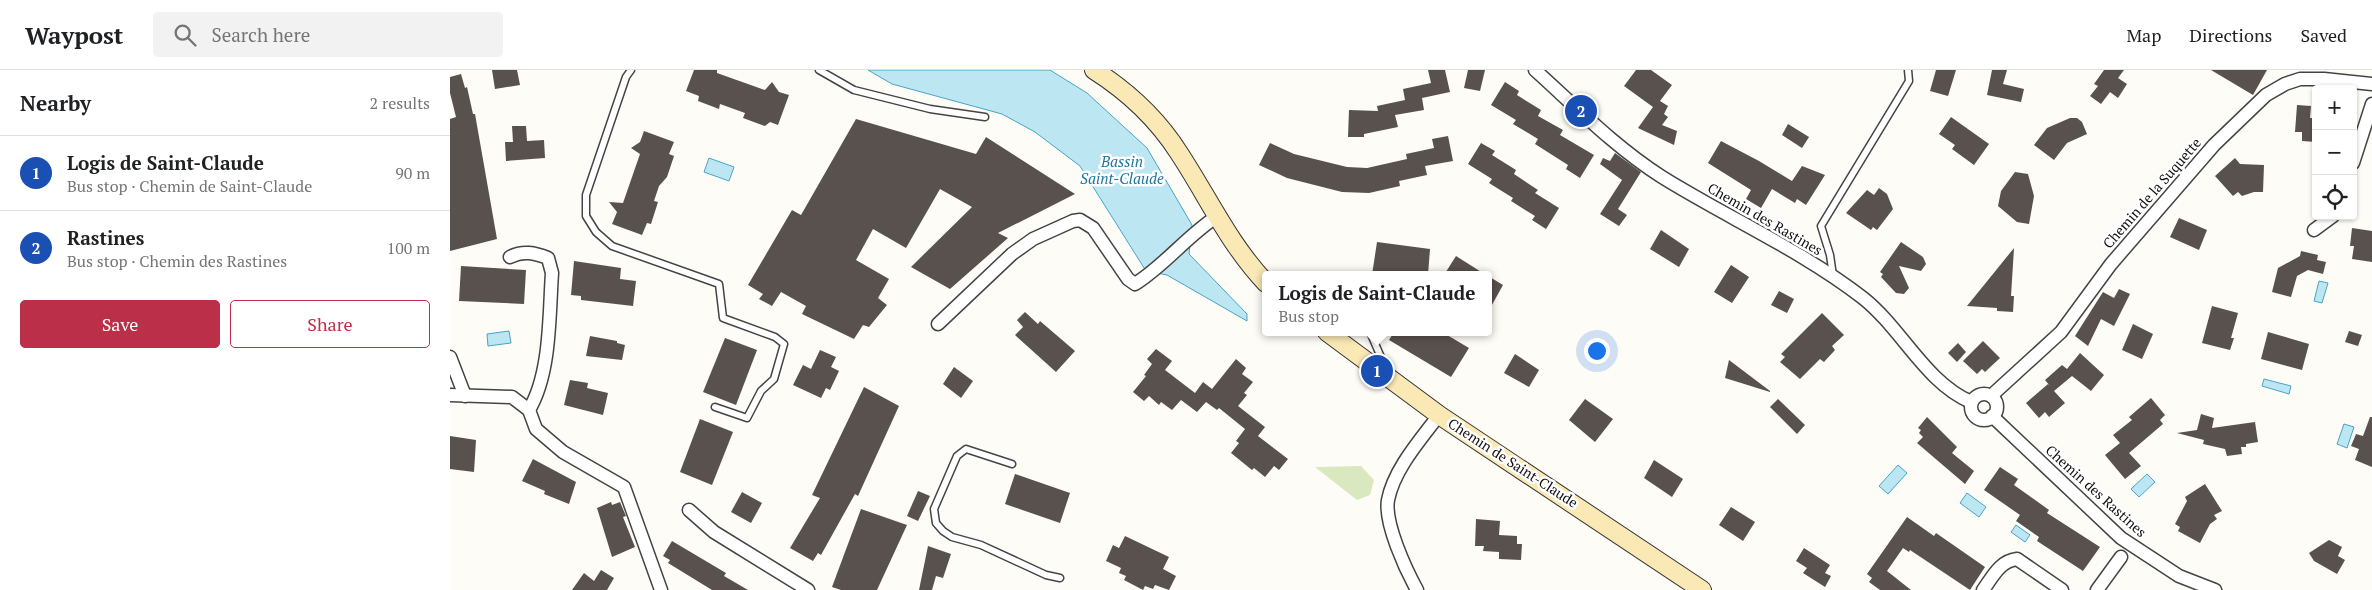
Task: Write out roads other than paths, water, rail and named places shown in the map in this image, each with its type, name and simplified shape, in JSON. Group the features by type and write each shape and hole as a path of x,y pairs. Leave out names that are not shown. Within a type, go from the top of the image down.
{"street":[{"path":"1094,70 1136,103 1160,127 1179,152 1236,249 1262,278"},
{"name":"Chemin des Rastines","path":"1535,70 1618,144 1661,176 1833,276 1865,300 1946,386 1972,402"},
{"name":"Chemin de la Suquette","path":"1991,396 2061,332 2111,264 2214,145 2266,95 2285,84 2300,79 2324,79 2372,84"},
{"path":"2357,151 2372,104"},
{"path":"938,324 1012,254 1032,240 1073,221 1080,220 1093,228 1128,279 1135,284 1152,274 1196,230 1216,217"},
{"path":"2314,230 2328,220"},
{"path":"510,257 516,254 533,252 548,258 552,272 543,372 535,400 529,410"},
{"name":"Chemin de Saint-Claude","path":"1336,336 1391,381 1439,415 1702,590"},
{"path":"450,357 465,396"},
{"path":"450,395 512,397 529,410 536,429 563,452 624,487 661,590"},
{"path":"1979,395 1991,396 1997,406 1992,416 1984,420 1976,418 1972,411 1972,402 1979,395"},
{"path":"1417,590 1407,572 1392,531 1388,501 1400,471 1439,415"},
{"name":"Chemin des Rastines","path":"1992,416 2131,545 2178,576 2215,590"},
{"path":"688,510 714,532 808,590"},
{"path":"2097,590 2121,557"},
{"path":"1983,590 2002,564 2017,559 2062,590"}],"lane":[{"path":"631,70 626,77 586,195 586,216 596,232 612,246 719,284 723,318 775,336 784,344 774,379 761,391 747,418 715,406"},
{"path":"819,70 854,90 930,109 985,117"},
{"path":"1833,276 1830,255 1821,226 1909,81 1908,70"},
{"path":"1372,336 1391,381"},
{"path":"1012,464 966,449 957,456 934,509 936,523 952,537 981,545 1046,575 1060,578"},
{"path":"2121,557 2131,545"}],"water":[{"name":"Bassin Saint-Claude","path":"868,70 1050,70 1087,93 1147,148 1192,225 1189,254 1247,314 1247,321 1167,275 1146,271 1080,166 1035,132 1002,114 892,84"},
{"path":"709,158 734,167 729,181 704,172"},
{"path":"2319,281 2328,283 2322,303 2314,301"},
{"path":"509,331 511,343 488,346 487,334"},
{"path":"2264,379 2291,386 2289,394 2262,386"},
{"path":"2344,424 2354,427 2347,448 2337,444"},
{"path":"1898,465 1907,473 1888,494 1879,486"},
{"path":"2147,474 2155,482 2139,497 2131,489"},
{"path":"1967,493 1986,507 1979,517 1960,503"},
{"path":"2016,525 2030,535 2025,542 2011,532"}],"place":[{"name":"Rastines","path":"1581,111"},
{"name":"Logis de Saint-Claude","path":"1377,371"}]}
